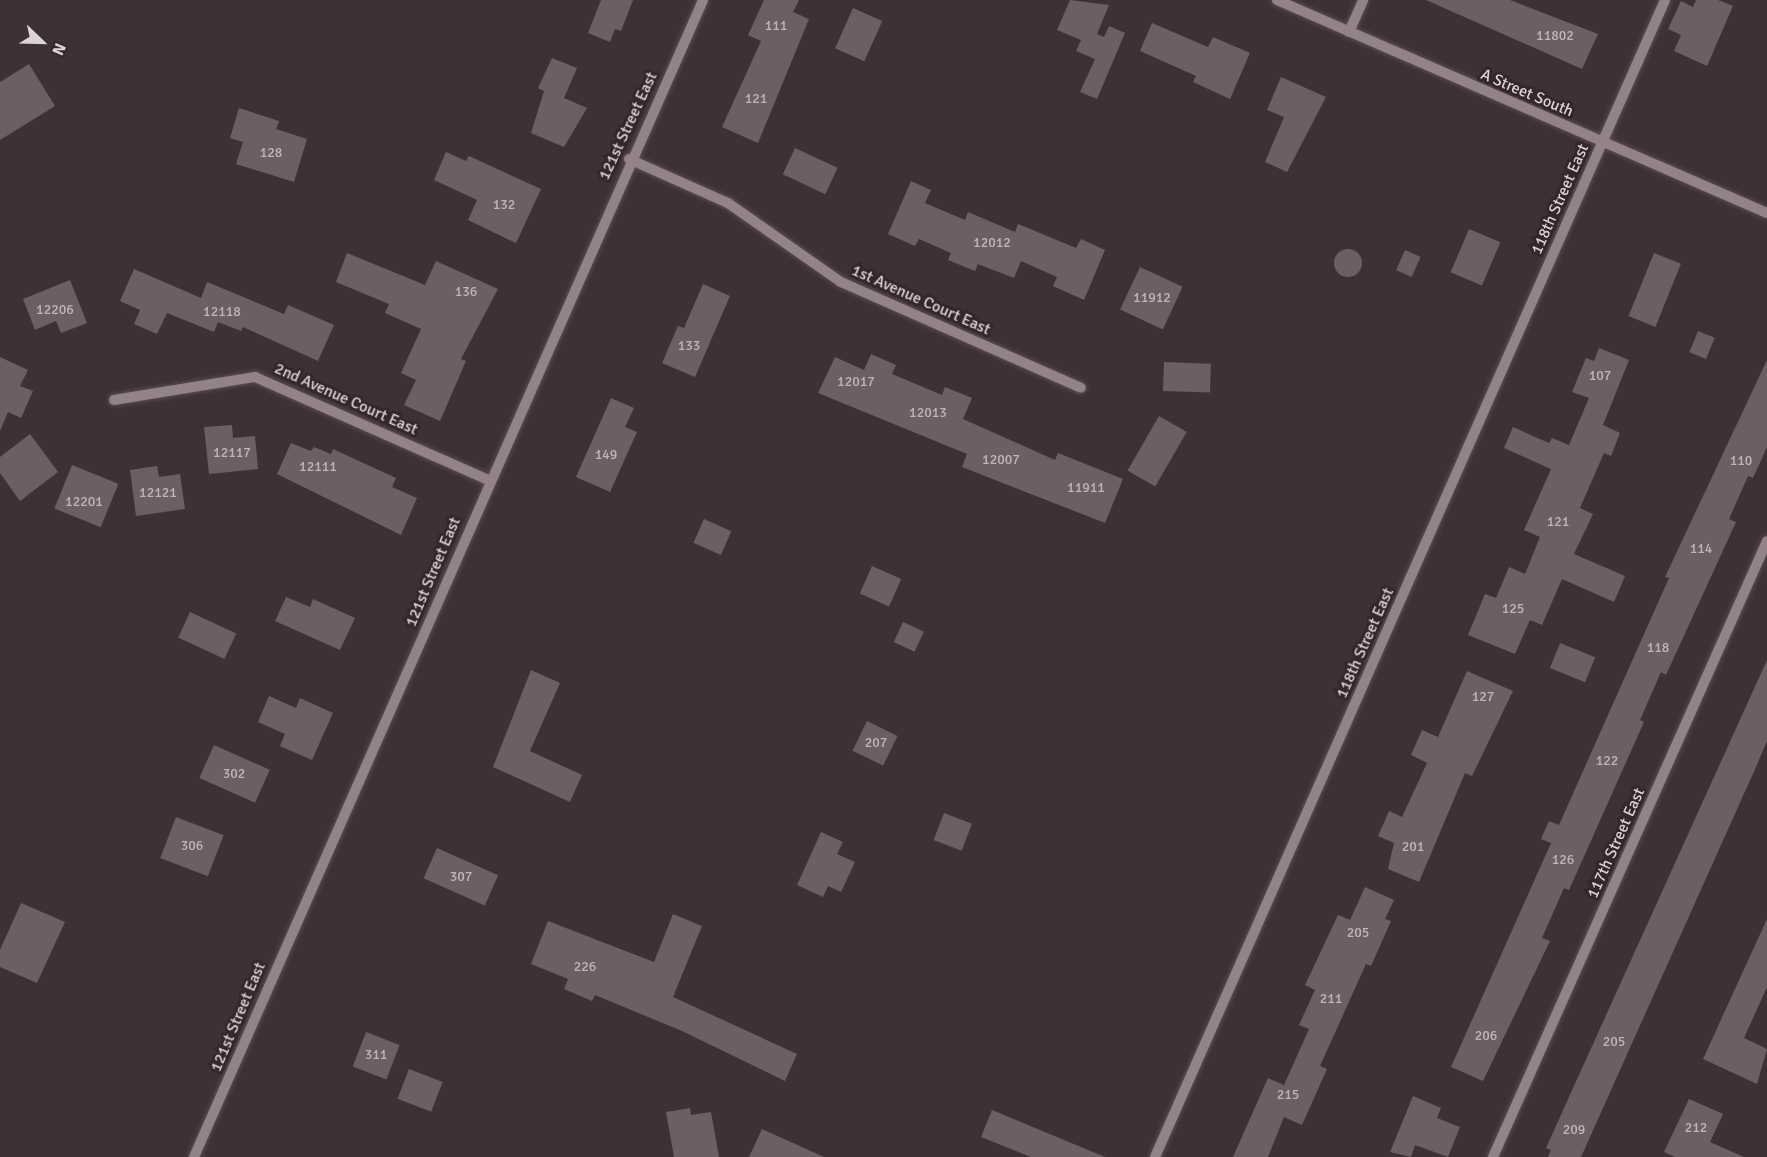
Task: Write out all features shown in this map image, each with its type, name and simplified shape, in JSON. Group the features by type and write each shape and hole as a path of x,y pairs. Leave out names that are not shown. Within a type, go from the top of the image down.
{"street":[{"name":"121st Street East","path":"194,1157 629,159 703,0"},
{"name":"A Street South","path":"1277,0 1767,213"},
{"path":"1349,32 1363,0"},
{"name":"118th Street East","path":"1155,1157 1665,0"},
{"name":"1st Avenue Court East","path":"629,159 728,203 841,282 1081,388"},
{"name":"2nd Avenue Court East","path":"114,400 255,377 489,480"},
{"name":"117th Street East","path":"1493,1157 1767,541"}],"building":[{"path":"601,0 633,0 621,31 615,29 610,42 588,33"},
{"path":"764,0 799,0 793,12 809,19 758,143 722,127 761,41 748,35"},
{"path":"1070,0 1109,5 1097,34 1104,37 1109,26 1125,33 1097,99 1080,92 1095,59 1076,51 1081,40 1057,30"},
{"path":"1426,0 1510,0 1598,34 1582,69"},
{"path":"1696,0 1718,0 1733,6 1707,66 1674,51 1681,35 1668,29 1681,1 1693,7"},
{"path":"853,8 882,21 864,61 835,48"},
{"path":"1152,23 1208,47 1213,37 1250,53 1230,99 1193,82 1196,76 1140,51"},
{"path":"552,58 577,68 564,98 587,108 564,147 531,133 544,91 538,88"},
{"path":"29,64 55,106 0,140 0,82"},
{"path":"1281,77 1326,97 1287,172 1265,162 1284,117 1267,110"},
{"path":"239,108 279,121 276,129 307,139 294,182 236,164 243,142 230,138"},
{"path":"795,148 838,168 825,194 783,174"},
{"path":"446,152 466,161 469,156 541,189 516,243 468,220 477,200 434,180"},
{"path":"911,181 931,190 925,203 965,220 968,212 1015,232 1018,224 1076,248 1081,239 1105,250 1084,300 1053,286 1057,277 1021,261 1014,278 978,264 975,271 948,260 951,253 919,239 915,246 888,234"},
{"path":"1469,229 1500,242 1482,286 1451,272"},
{"path":"1348,249 1358,253 1362,263 1358,273 1348,277 1338,273 1334,263 1338,253"},
{"path":"1405,250 1421,257 1412,277 1396,270"},
{"path":"347,253 425,285 436,261 498,289 461,359 466,361 440,421 404,405 416,380 401,373 421,329 385,313 389,304 336,282"},
{"path":"1654,253 1681,264 1655,327 1629,316"},
{"path":"1140,267 1183,287 1163,329 1120,310"},
{"path":"134,269 201,298 207,282 284,314 288,305 334,325 318,361 243,327 241,331 218,322 214,332 167,313 157,334 134,324 140,310 120,301"},
{"path":"70,280 87,323 61,333 56,321 35,330 23,299"},
{"path":"703,284 730,296 695,377 662,363 678,326 684,328"},
{"path":"1698,331 1715,338 1706,359 1689,352"},
{"path":"1599,348 1629,360 1603,425 1620,433 1611,456 1604,453 1580,508 1593,514 1574,554 1625,576 1614,602 1562,579 1542,625 1530,620 1515,654 1468,635 1485,594 1496,598 1509,567 1525,574 1540,537 1524,530 1551,469 1504,448 1513,427 1549,443 1552,438 1569,445 1589,398 1572,392 1586,358 1594,361"},
{"path":"871,354 896,365 892,374 942,395 945,387 972,398 963,419 1055,460 1058,453 1123,479 1105,523 962,467 967,454 818,393 835,357 864,370"},
{"path":"0,357 28,370 20,386 33,391 21,418 8,412 0,431"},
{"path":"1767,360 1767,447 1753,478 1748,476 1729,519 1736,522 1666,675 1661,672 1640,720 1644,722 1569,890 1564,888 1542,938 1550,941 1483,1081 1451,1067 1551,843 1541,839 1549,821 1559,825 1669,578 1665,577"},
{"path":"1164,362 1211,364 1210,393 1163,391"},
{"path":"611,398 634,408 625,427 637,432 610,492 576,477"},
{"path":"1159,416 1187,432 1155,487 1128,471"},
{"path":"232,425 233,438 255,436 258,469 209,474 204,427"},
{"path":"30,434 58,472 20,501 0,473 0,457"},
{"path":"291,443 311,451 314,447 331,454 333,449 396,478 392,487 417,498 401,535 277,474"},
{"path":"72,465 118,484 101,527 54,509"},
{"path":"157,466 159,477 180,474 185,509 136,516 130,470"},
{"path":"704,519 731,531 721,555 693,543"},
{"path":"872,566 901,579 889,606 860,593"},
{"path":"286,597 310,607 313,599 355,618 340,650 275,621"},
{"path":"190,612 236,634 224,659 178,637"},
{"path":"903,622 924,632 915,652 894,642"},
{"path":"1560,643 1595,657 1585,682 1550,668"},
{"path":"1767,660 1767,741 1756,767 1581,1157 1548,1157 1551,1150 1546,1148"},
{"path":"531,670 560,683 530,751 582,775 570,802 493,767"},
{"path":"1467,671 1513,691 1472,776 1465,773 1419,882 1388,869 1394,843 1378,836 1389,811 1402,817 1427,763 1411,755 1422,730 1438,737"},
{"path":"269,696 296,708 300,698 333,713 312,760 280,746 285,734 258,722"},
{"path":"867,721 898,736 883,766 853,751"},
{"path":"214,745 270,770 255,803 199,778"},
{"path":"944,813 972,824 962,851 934,840"},
{"path":"176,817 224,835 208,876 160,858"},
{"path":"821,832 843,842 837,854 855,862 841,892 828,886 823,897 797,885"},
{"path":"437,848 498,875 485,905 424,878"},
{"path":"1365,887 1394,900 1385,919 1391,921 1371,966 1366,964 1320,1066 1327,1069 1302,1125 1284,1117 1268,1157 1233,1157 1268,1078 1284,1085 1309,1029 1299,1025 1315,990 1305,985 1338,915 1350,920"},
{"path":"21,903 65,922 37,983 0,967 0,950"},
{"path":"673,914 702,926 673,997 797,1054 785,1081 682,1031 595,995 592,1001 564,989 568,979 531,964 548,921 654,962"},
{"path":"1767,919 1767,987 1744,1038 1767,1049 1757,1084 1703,1059"},
{"path":"366,1032 400,1045 386,1079 353,1067"},
{"path":"409,1069 443,1082 431,1112 398,1099"},
{"path":"1413,1096 1441,1108 1437,1118 1460,1127 1448,1157 1415,1145 1411,1157 1390,1152"},
{"path":"1689,1099 1723,1114 1710,1142 1744,1157 1675,1157 1664,1152"},
{"path":"690,1108 691,1115 711,1112 719,1157 674,1157 666,1112"},
{"path":"992,1110 1105,1157 1031,1157 981,1137"},
{"path":"762,1129 824,1157 749,1157"}]}
